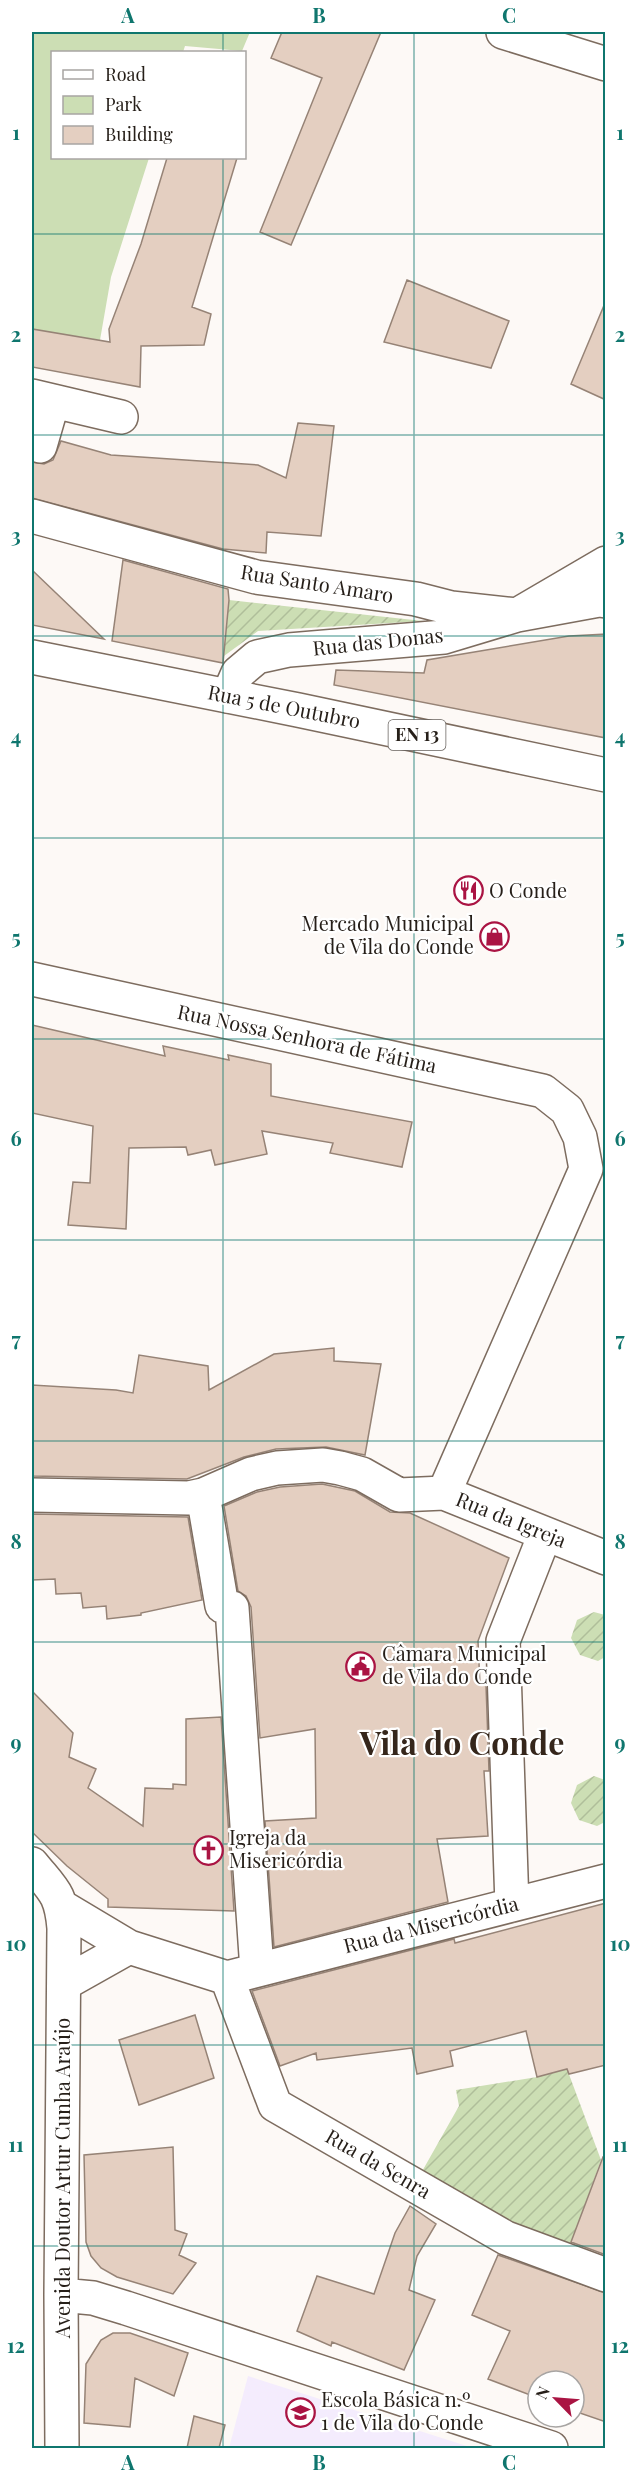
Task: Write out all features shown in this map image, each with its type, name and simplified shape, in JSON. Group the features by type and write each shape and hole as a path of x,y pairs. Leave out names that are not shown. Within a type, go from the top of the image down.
{"street":[{"path":"503,32 606,64"},
{"path":"40,446 42,399 121,417"},
{"name":"Rua Santo Amaro","path":"32,516 256,577 416,599 450,608 517,615 599,600 606,601"},
{"name":"Rua das Donas","path":"228,696 238,673 257,657 289,651 444,637 517,615 606,563"},
{"name":"Rua 5 de Outubro","path":"32,657 606,775"},
{"name":"Rua Nossa Senhora de Fátima","path":"32,979 543,1091 567,1110 580,1137 586,1169 444,1493"},
{"name":"Rua da Igreja","path":"32,1495 165,1499 203,1495 260,1472 277,1468 323,1465 362,1474 399,1495 444,1493 606,1558"},
{"name":"Rua da Senra","path":"203,1495 222,1606 232,1608 242,1974 275,2104 506,2238 606,2275"},
{"path":"512,1905 504,1641 545,1534"},
{"path":"32,1864 56,1891 62,1907 129,1947 242,1974"},
{"name":"Rua da Misericórdia","path":"242,1974 606,1881"},
{"name":"Avenida Doutor Artur Cunha Araújo","path":"62,1907 64,1983 62,2448"},
{"path":"64,1983 129,1947"},
{"path":"61,2295 93,2298 126,2307 551,2448"}],"shaded area":[{"name":"Escola Básica n.º 1 de Vila do Conde","path":"248,2376 473,2448 229,2448"}],"green space":[{"path":"32,32 250,32 242,51 185,46 183,51 51,51 51,159 149,159 111,277 100,340 32,329"},
{"path":"229,600 423,621 258,631 224,656"},
{"path":"594,1612 605,1615 605,1657 598,1661 580,1655 571,1638 577,1620"},
{"path":"594,1776 605,1780 605,1822 597,1826 579,1820 571,1803 577,1785"},
{"path":"567,2069 601,2160 567,2254 420,2175 459,2106 456,2090 537,2077"}],"building":[{"path":"282,32 381,32 291,245 260,232 322,78 271,58"},
{"path":"167,159 237,159 192,307 211,314 204,345 141,346 140,387 32,367 32,329 110,342 109,329 141,244"},
{"path":"407,280 509,321 491,368 384,342"},
{"path":"606,303 606,400 571,384"},
{"path":"298,423 334,426 321,536 267,532 266,553 223,549 32,498 32,462 44,464 53,460 61,441 111,455 258,465 286,478"},
{"path":"123,560 228,589 223,663 112,641"},
{"path":"32,570 104,639 32,625"},
{"path":"606,634 606,738 334,685 336,670 424,673 427,660 569,636"},
{"path":"32,1025 165,1056 163,1046 229,1060 228,1055 271,1064 271,1096 412,1122 402,1167 330,1153 333,1143 262,1131 267,1154 215,1165 211,1150 188,1155 186,1147 129,1148 126,1229 68,1225 73,1182 90,1183 93,1126 32,1113"},
{"path":"334,1348 334,1361 381,1364 365,1455 326,1447 276,1449 244,1457 187,1479 32,1476 32,1385 133,1393 139,1355 208,1366 209,1390 274,1354"},
{"name":"Câmara Municipal de Vila do Conde","path":"322,1484 355,1491 390,1512 410,1513 509,1558 478,1641 480,1685 486,1685 489,1771 484,1771 488,1836 437,1839 448,1902 274,1947 265,1821 316,1818 315,1729 260,1738 251,1607 246,1596 238,1591 224,1506 257,1492 280,1487"},
{"path":"32,1514 188,1517 202,1600 141,1613 141,1615 107,1619 106,1606 83,1608 81,1593 56,1594 55,1579 32,1580"},
{"path":"32,1691 73,1733 69,1757 96,1769 88,1788 143,1826 145,1788 173,1789 173,1784 186,1785 186,1719 221,1717 234,1911 108,1907 108,1899 67,1866 32,1832"},
{"path":"606,1903 606,2065 569,2074 567,2069 537,2077 526,2031 450,2051 453,2066 417,2074 412,2048 317,2060 316,2053 280,2066 252,1991 454,1939 455,1943"},
{"path":"195,2015 214,2078 139,2105 119,2040"},
{"path":"173,2147 175,2230 187,2234 179,2255 196,2263 173,2294 117,2277 101,2268 91,2256 86,2242 84,2155"},
{"path":"603,2157 606,2158 606,2255 571,2242"},
{"path":"410,2206 436,2224 417,2256 409,2290 435,2300 404,2370 332,2342 331,2346 297,2331 317,2276 374,2294 395,2233"},
{"path":"498,2255 606,2293 606,2422 586,2415 586,2369 526,2369 526,2393 488,2379 510,2331 472,2315"},
{"path":"113,2333 130,2333 188,2353 174,2396 135,2378 130,2427 84,2423 86,2364 101,2340"},
{"path":"194,2416 225,2425 219,2448 187,2448"}],"place":[{"name":"O Conde","path":"468,891"},
{"name":"Mercado Municipal de Vila do Conde","path":"495,936"},
{"name":"Câmara Municipal de Vila do Conde","path":"361,1666"},
{"name":"Igreja da Misericórdia","path":"208,1850"},
{"name":"Escola Básica n.º 1 de Vila do Conde","path":"300,2412"}],"district":[{"name":"Vila do Conde","path":"462,1744"}]}
